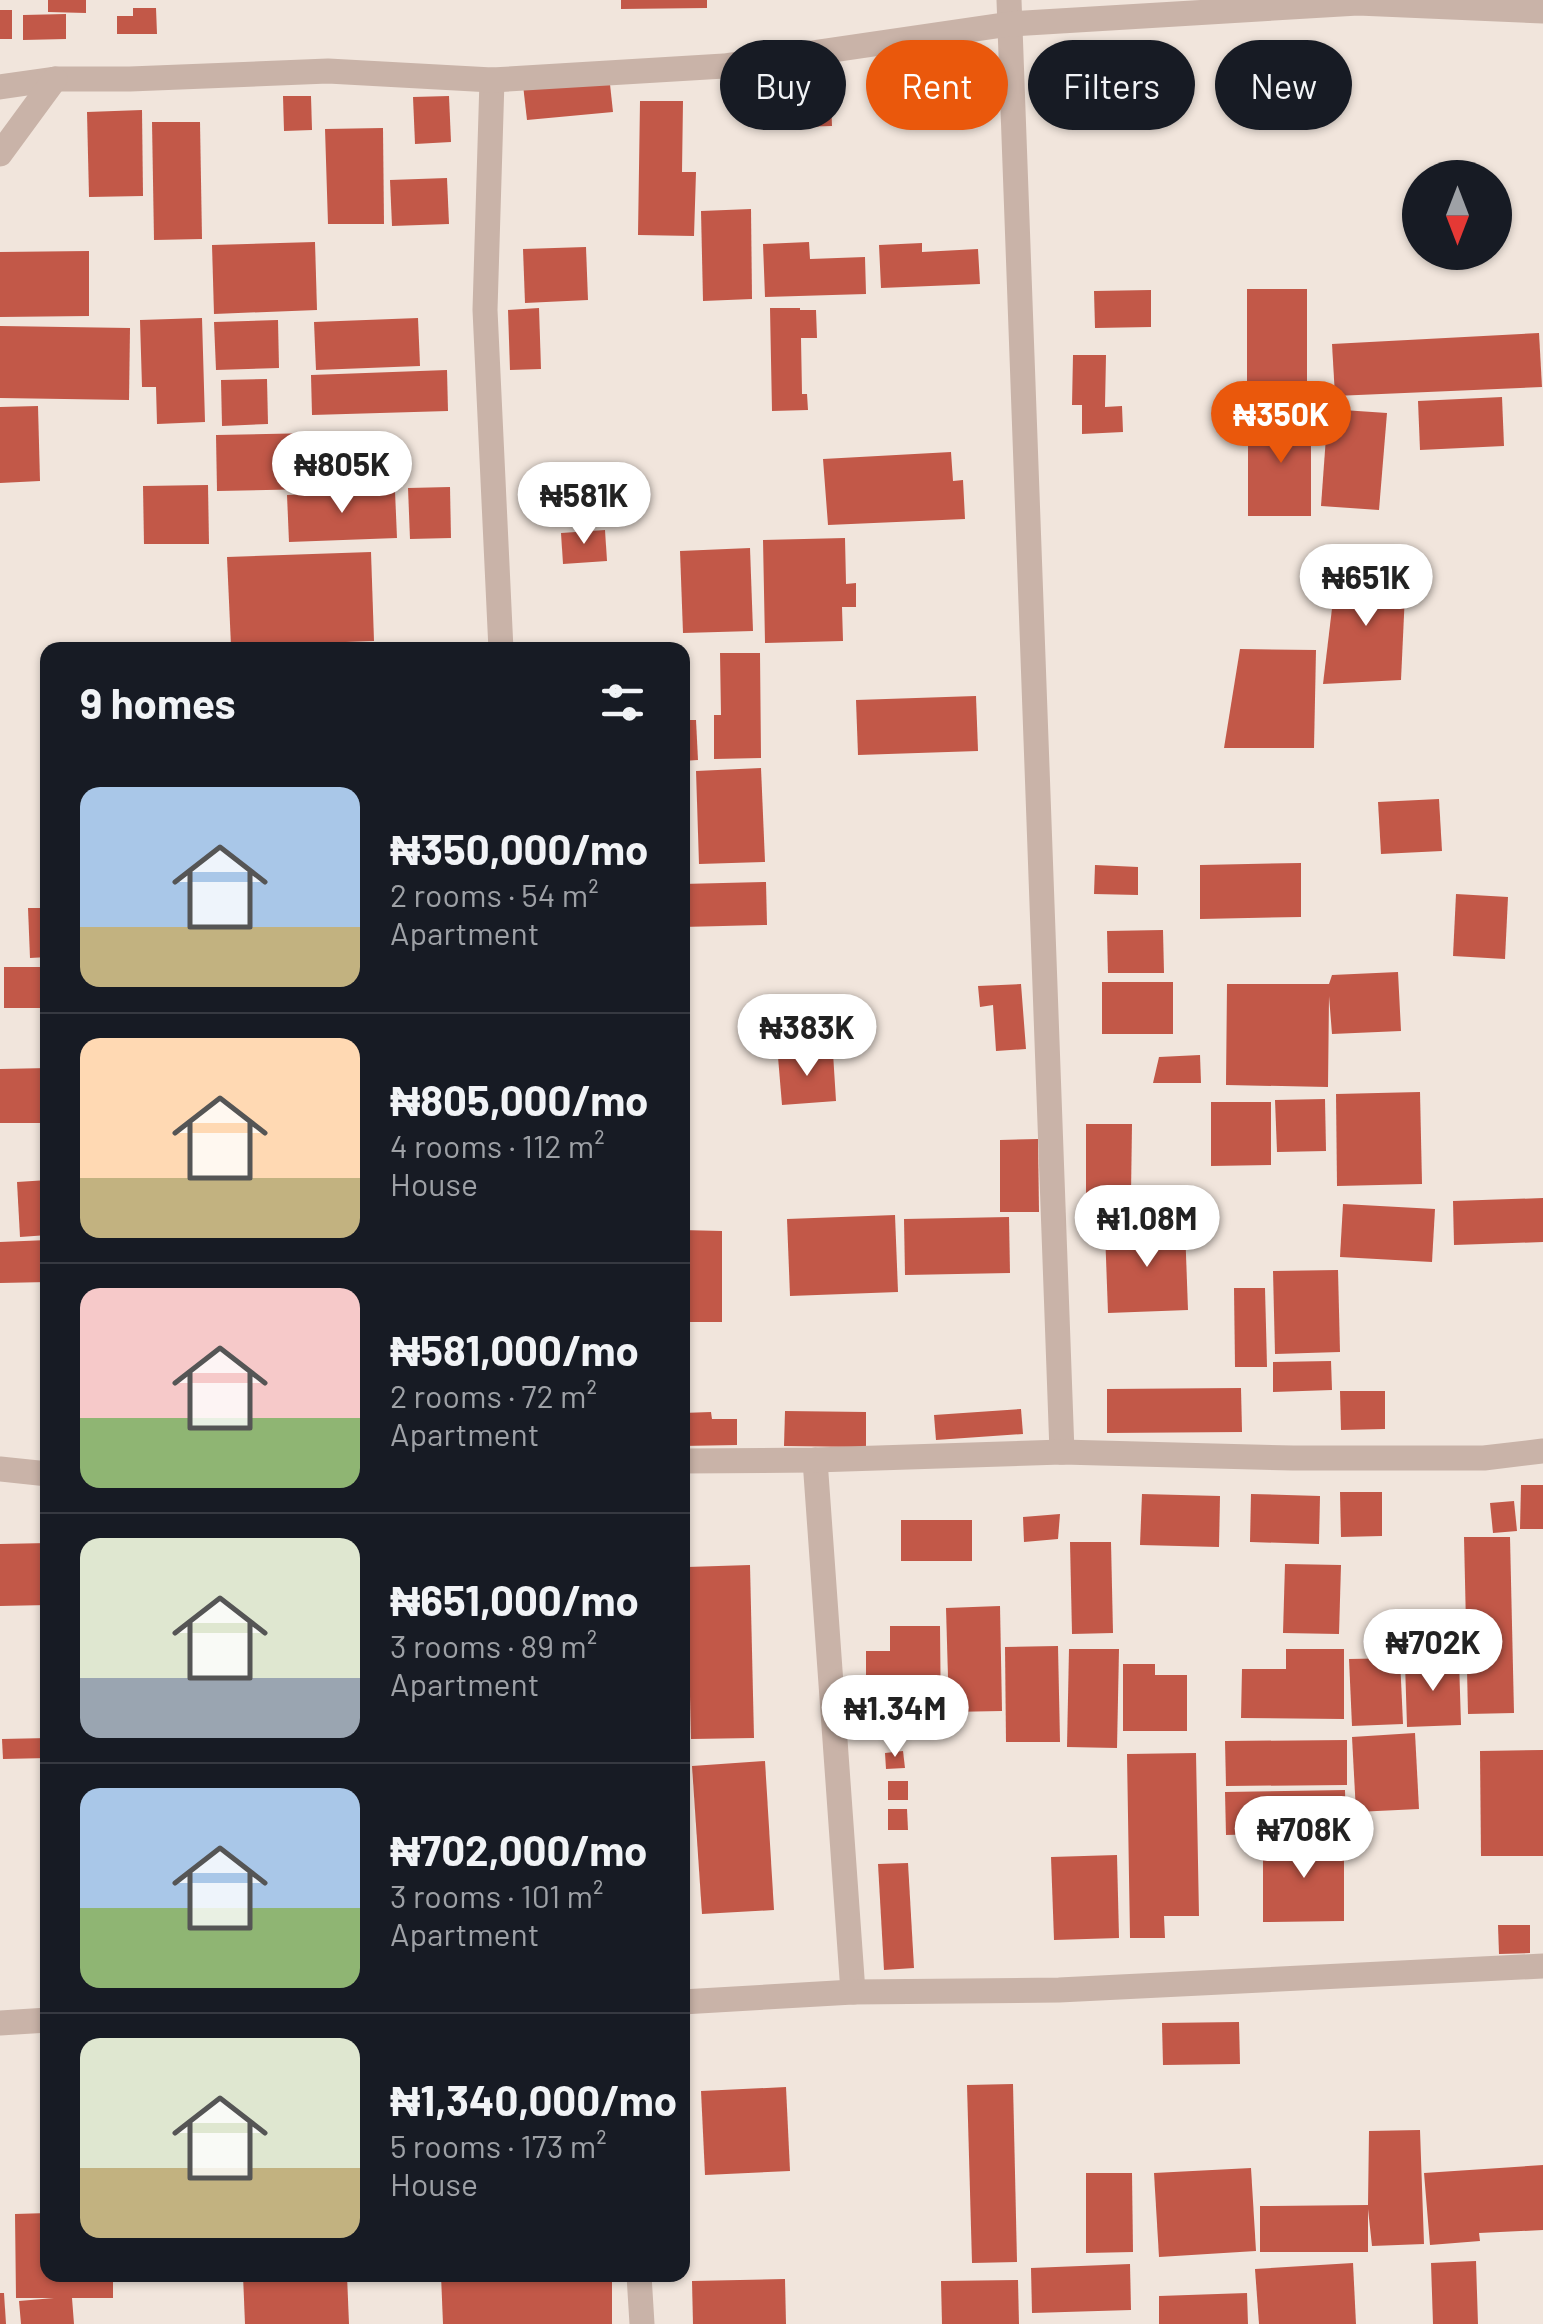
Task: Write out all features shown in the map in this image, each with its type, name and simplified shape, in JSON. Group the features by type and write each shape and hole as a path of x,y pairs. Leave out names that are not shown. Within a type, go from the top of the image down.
{"street":[{"path":"0,87 55,79 130,80 328,70 492,80 724,66 1009,12 1358,3 1543,11"},
{"path":"1009,12 1062,1452"},
{"path":"0,154 55,79"},
{"path":"492,80 486,310 501,642"},
{"path":"690,1462 1062,1452 1484,1458 1543,1451"},
{"path":"814,1460 853,1992"},
{"path":"0,1469 40,1473"},
{"path":"690,2002 853,1992 1059,1990 1543,1966"},
{"path":"0,2023 40,2020"},
{"path":"639,2282 642,2324"}],"building":[{"path":"48,0 86,0 86,13 48,12"},
{"path":"621,0 707,0 707,8 621,9"},
{"path":"133,8 156,8 157,34 117,34 117,16 133,16"},
{"path":"0,10 12,10 12,39 0,39"},
{"path":"66,14 66,39 23,40 23,15"},
{"path":"609,75 613,112 527,120 523,85"},
{"path":"283,96 311,96 312,130 284,131"},
{"path":"449,96 451,142 415,144 413,97"},
{"path":"640,101 683,101 682,172 696,172 694,236 638,235"},
{"path":"142,110 143,196 89,197 87,112"},
{"path":"152,122 200,122 202,239 154,240"},
{"path":"383,128 384,224 328,224 325,129"},
{"path":"447,178 449,224 392,226 390,180"},
{"path":"751,209 752,299 703,301 701,211"},
{"path":"315,242 317,310 214,314 212,245"},
{"path":"809,242 810,259 865,257 866,294 765,297 763,244"},
{"path":"922,243 922,252 978,249 980,284 881,288 879,245"},
{"path":"586,247 588,300 525,303 523,249"},
{"path":"89,251 89,316 0,317 0,252"},
{"path":"1247,289 1307,289 1307,395 1247,395"},
{"path":"1151,290 1151,327 1095,328 1094,291"},
{"path":"539,308 541,369 510,370 508,310"},
{"path":"770,308 816,310 817,338 801,338 802,394 807,394 808,410 772,411"},
{"path":"202,318 205,422 157,424 156,387 142,387 140,320"},
{"path":"418,318 420,366 316,370 314,322"},
{"path":"278,320 279,368 216,370 214,322"},
{"path":"0,326 130,328 129,400 0,398"},
{"path":"1539,333 1542,387 1335,396 1332,344"},
{"path":"1073,355 1106,355 1105,407 1122,406 1123,432 1082,434 1082,405 1072,405"},
{"path":"447,370 448,411 312,415 311,375"},
{"path":"267,379 268,424 222,426 221,380"},
{"path":"1502,397 1504,446 1420,450 1418,401"},
{"path":"38,406 40,481 0,483 0,407"},
{"path":"1328,409 1387,413 1379,510 1321,506"},
{"path":"1259,413 1311,413 1311,516 1248,516 1248,436 1259,436"},
{"path":"315,433 315,489 217,491 216,435"},
{"path":"951,452 953,481 963,480 965,519 828,525 823,459"},
{"path":"208,485 209,544 144,544 143,486"},
{"path":"450,487 451,538 410,539 408,488"},
{"path":"395,491 397,538 289,542 287,495"},
{"path":"605,530 607,561 563,564 561,533"},
{"path":"845,538 846,584 856,583 856,607 842,607 843,641 765,643 763,540"},
{"path":"750,548 753,631 683,633 680,551"},
{"path":"371,552 374,641 231,642 227,557"},
{"path":"1406,572 1401,680 1323,684 1336,575"},
{"path":"1240,649 1316,650 1314,748 1224,748"},
{"path":"720,653 760,653 761,758 714,759 714,715 721,715"},
{"path":"976,696 978,751 858,755 856,700"},
{"path":"690,720 696,720 698,760 690,760"},
{"path":"761,768 765,862 699,864 696,771"},
{"path":"1439,799 1442,851 1381,854 1378,802"},
{"path":"1301,863 1301,917 1200,919 1200,865"},
{"path":"1095,865 1138,867 1138,895 1094,894"},
{"path":"766,882 767,925 690,927 690,884"},
{"path":"1456,894 1508,897 1505,959 1453,956"},
{"path":"28,908 40,908 40,957 30,958"},
{"path":"1163,930 1164,973 1108,973 1107,931"},
{"path":"4,967 40,967 40,1008 4,1008"},
{"path":"1398,972 1401,1031 1332,1034 1329,996 1328,1087 1226,1085 1227,984 1329,984 1332,975"},
{"path":"1102,982 1173,982 1173,1034 1102,1034"},
{"path":"1021,984 1026,1049 996,1051 993,1005 980,1007 978,986"},
{"path":"833,1053 836,1101 782,1105 778,1057"},
{"path":"1200,1055 1201,1083 1153,1083 1159,1057"},
{"path":"40,1068 40,1123 0,1123 0,1069"},
{"path":"1420,1092 1422,1184 1337,1186 1336,1094"},
{"path":"1325,1099 1326,1151 1277,1152 1275,1100"},
{"path":"1211,1102 1271,1102 1271,1165 1211,1166"},
{"path":"1086,1124 1132,1124 1131,1194 1086,1194"},
{"path":"1038,1139 1039,1212 1000,1212 1000,1140"},
{"path":"40,1181 40,1236 20,1237 17,1182"},
{"path":"1543,1198 1543,1242 1454,1245 1453,1201"},
{"path":"1343,1204 1435,1209 1432,1262 1340,1257"},
{"path":"895,1215 898,1292 790,1296 787,1219"},
{"path":"1009,1217 1010,1273 905,1275 904,1219"},
{"path":"1185,1227 1188,1310 1108,1313 1105,1231"},
{"path":"690,1230 722,1231 722,1322 690,1322"},
{"path":"40,1240 40,1282 0,1283 0,1242"},
{"path":"1338,1270 1340,1352 1275,1354 1273,1271"},
{"path":"1234,1288 1265,1288 1267,1367 1235,1367"},
{"path":"1331,1361 1332,1390 1273,1392 1273,1362"},
{"path":"1241,1388 1242,1432 1107,1433 1107,1389"},
{"path":"1340,1391 1385,1391 1385,1429 1341,1430"},
{"path":"1021,1409 1023,1434 936,1440 934,1415"},
{"path":"785,1411 866,1412 866,1447 784,1446"},
{"path":"711,1412 712,1419 737,1419 737,1445 690,1446 690,1413"},
{"path":"1521,1485 1543,1485 1543,1529 1520,1529"},
{"path":"1340,1492 1382,1492 1382,1536 1341,1537"},
{"path":"1142,1494 1220,1496 1219,1547 1140,1545"},
{"path":"1251,1494 1320,1496 1319,1544 1250,1542"},
{"path":"1514,1501 1517,1531 1493,1533 1490,1503"},
{"path":"1060,1514 1058,1539 1024,1542 1023,1517"},
{"path":"901,1520 972,1520 972,1561 901,1561"},
{"path":"1464,1537 1510,1537 1514,1713 1468,1714"},
{"path":"1070,1542 1111,1542 1113,1633 1072,1634"},
{"path":"40,1543 40,1605 0,1606 0,1544"},
{"path":"1285,1564 1341,1565 1339,1634 1283,1633"},
{"path":"750,1565 754,1738 691,1739 690,1567"},
{"path":"1000,1606 1002,1711 949,1712 946,1608"},
{"path":"890,1626 940,1626 941,1725 894,1725 894,1700 866,1700 866,1651 890,1651"},
{"path":"1058,1646 1060,1742 1006,1742 1005,1647"},
{"path":"1069,1649 1119,1649 1117,1748 1067,1747"},
{"path":"1286,1649 1344,1649 1344,1719 1241,1718 1242,1669 1286,1669"},
{"path":"1400,1658 1403,1724 1352,1726 1349,1659"},
{"path":"1459,1661 1461,1725 1407,1727 1405,1663"},
{"path":"1123,1664 1155,1664 1155,1675 1187,1675 1187,1731 1123,1731"},
{"path":"1415,1733 1419,1809 1356,1812 1352,1737"},
{"path":"40,1738 40,1758 3,1759 2,1739"},
{"path":"1347,1740 1347,1785 1226,1786 1225,1741"},
{"path":"1543,1750 1543,1856 1481,1856 1480,1751"},
{"path":"903,1751 905,1768 886,1769 885,1753"},
{"path":"1196,1753 1199,1916 1164,1916 1165,1938 1130,1938 1127,1754"},
{"path":"765,1761 774,1910 702,1914 692,1766"},
{"path":"888,1781 908,1781 908,1800 888,1800"},
{"path":"1345,1790 1346,1832 1226,1835 1225,1792"},
{"path":"888,1809 907,1809 908,1830 888,1830"},
{"path":"1344,1841 1344,1921 1263,1922 1263,1842"},
{"path":"1117,1855 1119,1938 1054,1940 1051,1857"},
{"path":"908,1863 914,1968 884,1970 878,1864"},
{"path":"1498,1925 1530,1925 1530,1953 1499,1954"},
{"path":"1239,2022 1240,2064 1163,2065 1162,2023"},
{"path":"1013,2084 1017,2262 972,2263 967,2085"},
{"path":"786,2087 790,2171 705,2175 701,2091"},
{"path":"1420,2130 1424,2244 1372,2246 1368,2209 1368,2252 1260,2252 1260,2206 1368,2205 1369,2131"},
{"path":"1543,2165 1543,2230 1479,2233 1480,2241 1430,2245 1424,2173"},
{"path":"1251,2168 1256,2251 1159,2257 1154,2173"},
{"path":"1086,2173 1132,2173 1133,2252 1086,2253"},
{"path":"40,2213 40,2282 113,2282 113,2298 72,2298 74,2324 21,2324 19,2301 54,2298 16,2298 15,2214"},
{"path":"1476,2261 1478,2324 1433,2324 1431,2263"},
{"path":"1353,2263 1356,2324 1259,2324 1255,2269"},
{"path":"1130,2264 1131,2310 1032,2313 1031,2268"},
{"path":"785,2279 786,2324 693,2324 692,2281"},
{"path":"1018,2280 1019,2324 942,2324 941,2281"},
{"path":"243,2282 347,2282 349,2324 245,2324"},
{"path":"441,2282 612,2282 612,2324 443,2324"},
{"path":"0,2293 4,2293 6,2324 0,2324"},
{"path":"1247,2293 1248,2324 1159,2324 1159,2296"}]}
